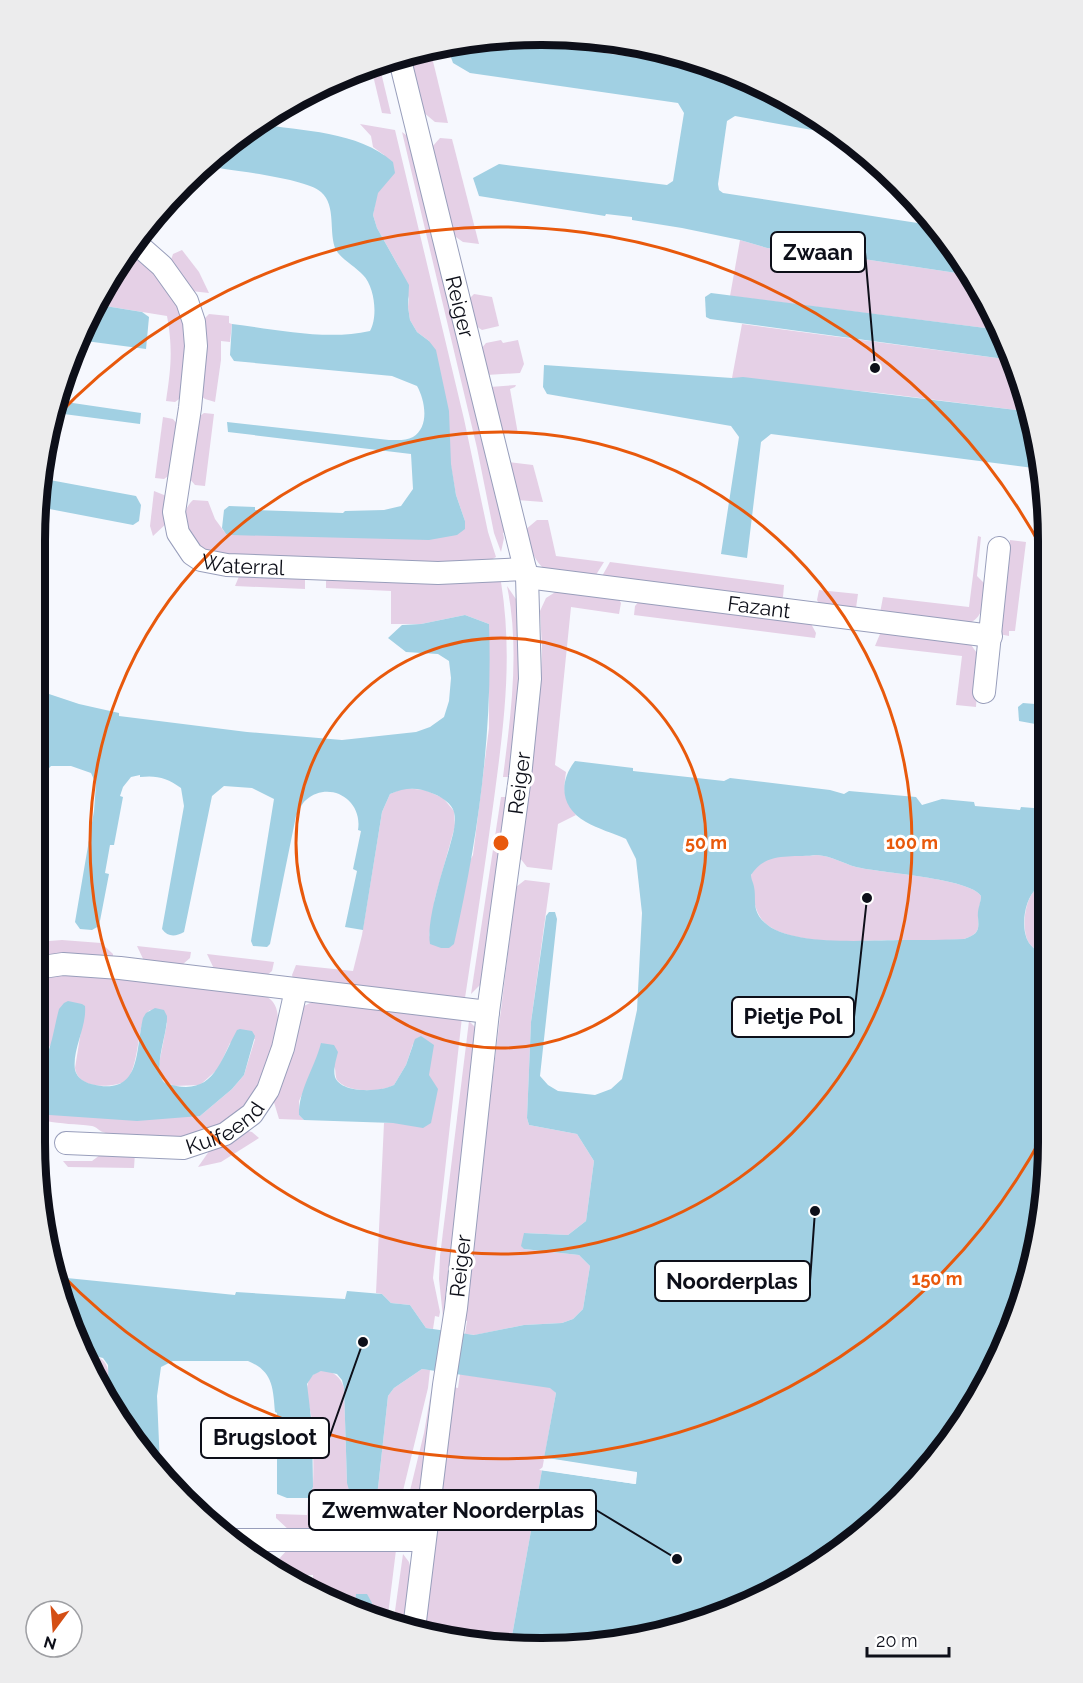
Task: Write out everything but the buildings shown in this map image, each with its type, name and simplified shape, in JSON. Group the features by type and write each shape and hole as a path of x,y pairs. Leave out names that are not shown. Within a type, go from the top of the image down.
{"street":[{"name":"Reiger","path":"401,65 526,573 529,690 519,788 488,1012 456,1308 444,1385 415,1621"},
{"name":"Waterral","path":"142,248 162,266 187,301 194,322 196,346 190,408 174,512 178,533 192,554 201,560 227,565 438,573 526,573"},
{"path":"984,692 999,548"},
{"name":"Fazant","path":"526,573 991,636"},
{"path":"45,967 63,964 120,968 488,1012"},
{"name":"Kuifeend","path":"66,1143 183,1148 225,1134 252,1114 268,1090 283,1048 296,990"},
{"path":"246,1540 424,1540"}],"shaded area":[{"path":"432,58 448,123 435,122 423,112 411,63"},
{"path":"381,71 391,114 382,113 373,75"},
{"path":"360,124 395,130 464,419 488,532 496,557 485,563 225,555 199,546 193,541 186,528 185,513 193,500 208,501 215,519 226,534 465,521 456,495 429,341 417,332 410,320 409,299 399,267 377,228 373,215 384,155 373,147 371,136"},
{"path":"402,132 410,138 505,532 501,552 494,533 477,448"},
{"path":"440,138 452,139 479,244 463,242 453,235 432,147"},
{"path":"740,240 767,248 830,254 959,273 990,329 730,296"},
{"path":"182,250 199,272 209,293 191,291 171,260 173,254"},
{"path":"137,255 178,304 187,339 182,397 175,402 166,401 171,358 167,316 105,306"},
{"path":"474,294 492,297 499,326 482,330 476,326 469,299"},
{"path":"209,314 229,316 229,323 232,324 230,342 221,341 221,360 215,402 200,395 202,321"},
{"path":"742,324 1003,359 1020,411 880,393 732,378"},
{"path":"501,340 503,343 518,340 524,364 520,373 487,375 481,349 486,343"},
{"path":"516,385 510,389 518,434 501,433 490,387"},
{"path":"204,413 214,414 205,486 195,485 189,478 197,418"},
{"path":"163,417 173,419 178,425 171,474 164,479 155,478"},
{"path":"508,462 533,465 543,502 517,500"},
{"path":"154,491 169,497 167,523 153,536 150,526"},
{"path":"537,520 548,520 556,556 604,562 594,578 543,568 539,564 525,530"},
{"path":"978,536 981,537 977,576 988,587 983,608 975,620 970,623 880,613 883,597 969,607"},
{"path":"1010,540 1026,542 1015,631 1009,631 1009,636 999,634"},
{"path":"610,562 784,585 783,597 778,601 601,578"},
{"path":"240,574 305,576 305,589 235,586"},
{"path":"331,576 501,582 505,610 507,664 504,717 491,824 465,998 349,985 349,982 348,985 293,979 292,975 296,965 353,971 362,935 382,812 390,794 404,788 425,790 443,798 454,811 455,826 435,898 429,937 473,855 489,728 489,624 465,615 421,624 391,624 391,591 326,588 326,581"},
{"path":"507,586 518,602 523,641 510,777 503,777 514,657"},
{"path":"819,590 858,594 856,608 820,605 817,600"},
{"path":"557,591 617,596 621,603 619,614 571,607 555,765 566,772 565,795 576,815 558,824 552,870 527,867 520,858 541,684 540,611 546,598"},
{"path":"641,599 809,620 816,633 815,638 634,615 635,606"},
{"path":"882,629 969,642 979,656 976,707 956,705 962,656 875,646"},
{"path":"501,797 508,797 482,983 471,994"},
{"path":"817,855 856,867 943,880 973,890 981,896 977,932 964,939 839,941 801,938 773,929 762,919 755,906 752,873 765,861 776,857"},
{"path":"525,880 550,883 531,1022 527,1118 529,1125 577,1134 594,1161 586,1221 568,1235 524,1233 524,1249 579,1255 590,1266 583,1309 573,1319 562,1323 524,1325 475,1335 465,1334 467,1321 463,1320 516,887"},
{"path":"1037,888 1038,951 1029,943 1025,930 1025,914 1029,899"},
{"path":"62,940 101,943 113,954 113,959 45,958 45,941"},
{"path":"137,946 191,952 190,958 183,964 183,967 145,963"},
{"path":"207,954 274,962 272,971 266,976 215,971"},
{"path":"63,973 264,995 274,1003 278,1014 276,1039 266,1073 247,1102 234,1114 204,1132 186,1136 112,1134 92,1126 46,1121 46,1114 200,1116 232,1089 244,1075 255,1039 230,1043 218,1069 200,1085 174,1086 161,1079 159,1064 167,1023 150,1010 142,1023 135,1063 127,1081 104,1086 89,1084 77,1075 75,1068 85,1006 49,1047 45,1060 45,976"},
{"path":"312,1002 462,1017 433,1278 440,1312 439,1317 435,1316 433,1329 426,1328 410,1305 391,1303 382,1294 376,1293 384,1123 393,1123 429,1075 413,1044 406,1065 394,1085 374,1090 358,1090 344,1086 337,1079 334,1066 322,1043 299,1101 299,1115 304,1120 279,1119 273,1099 302,1007"},
{"path":"469,1021 475,1027 478,1036 443,1317 439,1279 440,1256"},
{"path":"243,1130 252,1132 259,1138 221,1162 198,1167 212,1147"},
{"path":"104,1152 135,1153 134,1168 68,1167 63,1161 92,1161"},
{"path":"94,1356 102,1359 106,1364 109,1385"},
{"path":"422,1369 430,1370 428,1388 401,1499 400,1529 289,1530 276,1518 276,1514 307,1515 308,1499 313,1486 312,1419 307,1393 311,1377 321,1371 332,1373 341,1381 344,1388 347,1483 378,1488 388,1396 394,1388"},
{"path":"460,1374 550,1387 556,1393 512,1637 477,1634 424,1623 453,1387 458,1388"},
{"path":"431,1392 420,1495 416,1514 405,1526 407,1503 424,1433"},
{"path":"289,1548 396,1550 388,1614 373,1609 372,1603 354,1601 322,1587 313,1582 313,1575 301,1576 277,1561"},
{"path":"403,1554 409,1562 411,1571 405,1619 394,1616"}],"water":[{"path":"547,45 656,59 701,71 732,83 761,96 821,131 735,116 727,121 719,190 723,193 923,224 959,273 830,254 767,248 740,240 632,220 632,217 606,214 605,216 479,196 473,178 499,164 667,185 673,181 684,113 678,103 470,73 453,63 450,54 509,46"},
{"path":"271,126 347,138 379,152 393,162 395,173 378,193 373,215 377,228 409,285 410,320 417,332 436,350 449,411 451,464 456,495 465,521 465,529 457,535 429,540 231,535 226,534 222,528 224,510 229,506 255,507 255,510 343,513 345,511 384,510 401,506 413,489 411,454 228,432 227,422 398,440 413,437 422,427 424,420 424,406 417,386 392,376 234,361 230,355 232,324 336,335 370,331 374,318 373,294 367,280 336,250 331,212 321,192 300,183 215,167"},
{"path":"711,293 990,329 1003,359 710,319 706,317 705,297"},
{"path":"105,306 142,312 149,317 146,349 87,341"},
{"path":"544,365 743,377 1020,411 1032,468 771,434 761,442 747,558 721,554 739,437 731,426 547,394 543,387"},
{"path":"65,402 141,413 140,424 62,414"},
{"path":"49,480 136,496 141,505 139,521 133,525 46,508"},
{"path":"465,615 489,624 489,705 482,785 477,825 454,944 449,948 441,948 430,944 429,935 435,897 454,830 454,812 449,804 440,797 423,790 412,789 390,794 382,812 363,930 345,927 357,871 353,869 361,831 358,830 355,809 350,802 334,793 315,794 305,801 296,816 270,944 267,947 253,946 251,941 274,799 252,788 224,786 212,796 184,932 175,935 167,934 162,929 184,806 181,788 162,778 140,777 140,775 131,777 123,787 120,796 123,797 114,845 110,845 105,873 109,874 99,926 92,930 80,929 75,922 94,811 96,784 91,773 71,766 51,766 45,772 45,693 79,704 119,713 119,716 247,732 342,740 416,732 430,727 444,717 449,701 451,678 449,661 438,654 406,652 388,638 402,625 421,624"},
{"path":"1023,703 1038,704 1038,725 1019,721 1018,707"},
{"path":"575,761 633,768 633,771 724,781 730,778 830,790 844,794 849,791 916,797 922,805 942,799 974,802 975,806 1020,810 1021,807 1038,808 1038,888 1029,899 1024,922 1026,937 1038,951 1037,1174 1034,1206 1021,1270 1012,1301 987,1361 971,1390 935,1444 893,1493 869,1515 844,1535 790,1571 761,1587 701,1612 606,1634 574,1637 512,1637 542,1470 635,1484 637,1473 544,1458 556,1393 550,1388 422,1369 394,1388 388,1396 378,1488 375,1495 359,1500 351,1497 347,1483 342,1380 337,1374 321,1371 313,1375 307,1384 312,1426 313,1487 308,1498 287,1498 277,1494 277,1413 270,1381 262,1370 248,1361 173,1361 161,1367 157,1396 160,1459 112,1390 109,1384 108,1365 103,1358 94,1356 71,1301 64,1278 235,1295 236,1292 345,1299 347,1291 382,1294 391,1303 410,1305 426,1328 474,1335 524,1325 562,1323 573,1319 583,1309 590,1266 579,1255 524,1249 521,1246 524,1233 568,1235 586,1221 594,1161 577,1134 529,1125 527,1118 531,1022 546,916 549,912 555,912 557,919 540,1076 558,1091 595,1095 611,1089 622,1079 637,1010 642,913 636,859 626,839 591,824 571,810 565,794 566,778","holes":["817,855 856,867 943,880 973,890 981,896 977,931 964,939 830,940 792,935 776,930 764,922 757,912 751,877 757,867 780,857"]},
{"path":"68,1001 85,1006 75,1070 79,1077 91,1084 108,1086 120,1084 128,1078 136,1057 143,1018 146,1013 155,1008 164,1010 167,1016 160,1061 161,1077 165,1083 181,1087 204,1082 219,1065 237,1030 240,1029 252,1031 255,1036 244,1075 232,1089 200,1116 137,1121 45,1115 45,1061 59,1009"},
{"path":"421,1036 434,1045 429,1075 438,1089 431,1123 423,1128 393,1123 304,1120 299,1115 301,1097 321,1043 334,1045 338,1052 334,1071 339,1083 353,1089 371,1090 394,1085 406,1065 415,1039"},
{"path":"356,1594 367,1594 373,1609 355,1602"}],"pier":[{"path":"541,1457 637,1472 636,1484 539,1470 543,1467 633,1481 634,1475 544,1460"}],"place":[{"name":"Zwaan","path":"875,368"},
{"name":"Pietje Pol","path":"867,898"},
{"name":"Noorderplas","path":"815,1211"},
{"name":"Brugsloot","path":"363,1342"},
{"name":"Zwemwater Noorderplas","path":"677,1559"}]}
